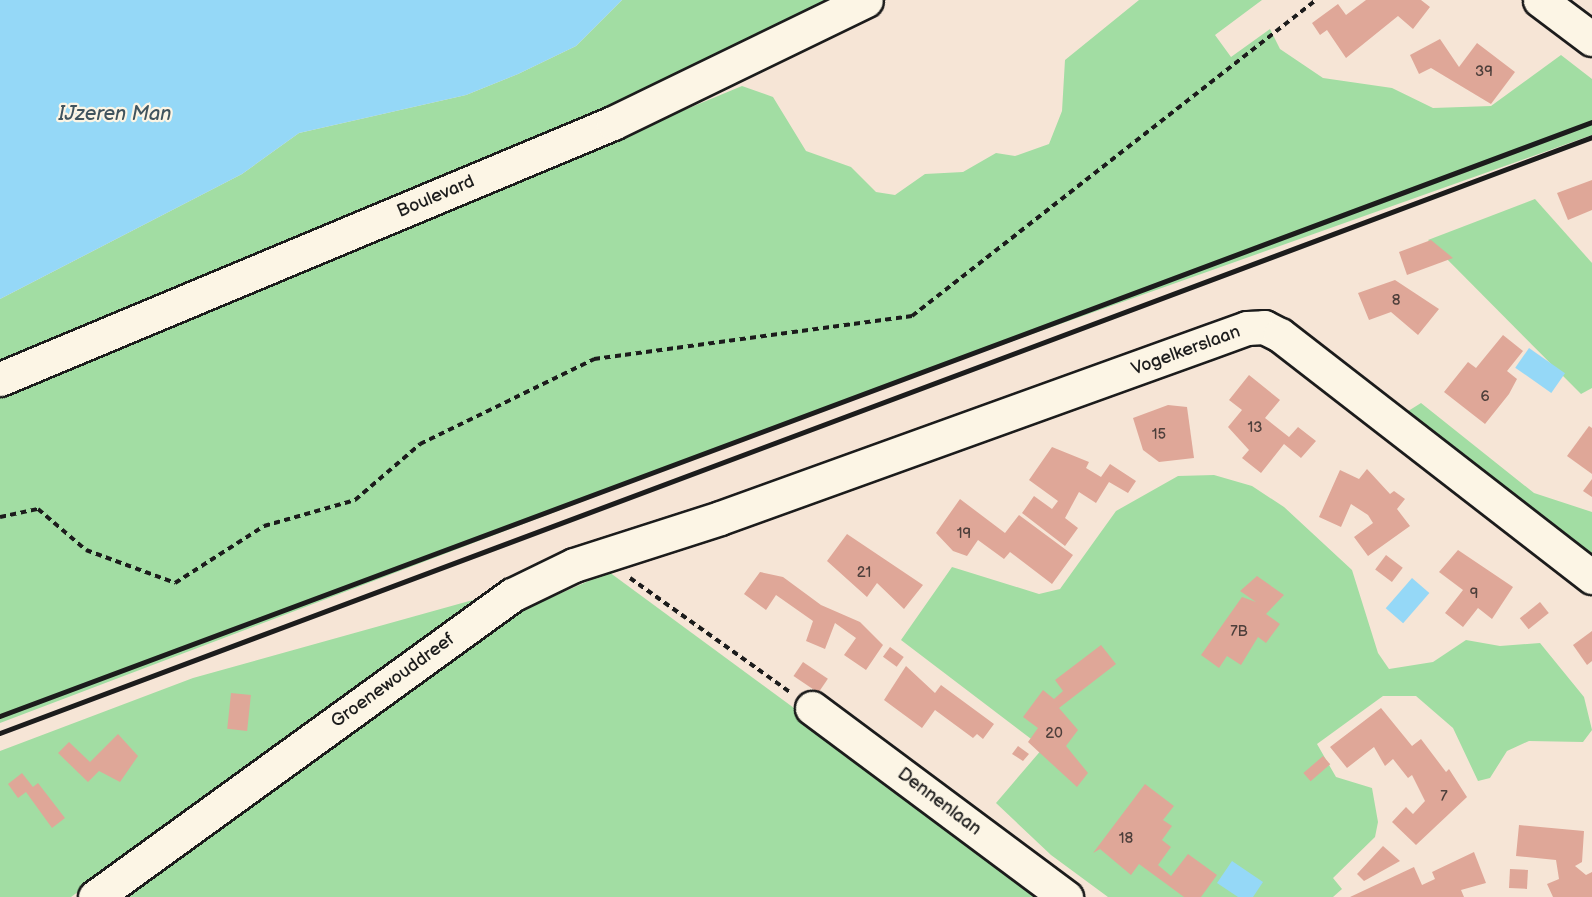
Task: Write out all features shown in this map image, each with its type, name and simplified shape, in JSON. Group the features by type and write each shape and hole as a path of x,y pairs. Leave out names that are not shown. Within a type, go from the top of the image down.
{"street":[{"name":"Boulevard","path":"0,380 614,123 866,0"},
{"path":"1540,0 1592,39"},
{"name":"Vogelkerslaan","path":"720,518 1264,327 1592,578"},
{"name":"Groenewouddreef","path":"95,897 512,595 600,557 720,518"},
{"name":"Dennenlaan","path":"812,708 1066,897"}],"path":[{"path":"0,517 38,509 86,550 176,583 264,526 355,500 420,444 594,359 912,316 1316,0"},
{"path":"600,557 812,708"}],"green space":[{"path":"622,0 841,0 686,78 0,364 0,299 242,174 299,133 466,95 518,74 576,46"},
{"path":"1139,0 1262,0 1215,35 1231,57 1270,29 1280,49 1323,78 1392,88 1433,108 1491,106 1561,55 1592,79 1592,135 889,385 0,723 0,394 742,86 773,97 806,151 851,167 876,192 895,195 925,174 963,172 996,153 1015,156 1049,144 1062,111 1065,60"},
{"path":"1535,199 1592,263 1592,388 1581,394 1428,240"},
{"path":"1421,403 1534,493 1592,512 1592,564 1405,413"},
{"path":"1214,475 1252,486 1284,507 1352,570 1378,653 1389,669 1433,662 1466,640 1500,646 1540,643 1584,697 1592,730 1583,742 1529,741 1507,751 1490,778 1478,781 1453,728 1416,696 1383,696 1317,744 1336,777 1372,788 1378,822 1375,837 1333,878 1342,889 1333,897 1108,897 1051,855 996,803 1043,748 901,640 952,567 1039,594 1060,589 1116,511 1178,476"},
{"path":"609,572 1051,897 112,897 509,616"},
{"path":"498,593 342,698 71,897 0,897 0,751 193,678"}],"water":[{"name":"IJzeren Man","path":"0,0 622,0 576,46 518,74 466,95 299,133 242,174 0,299"},
{"path":"1529,348 1565,373 1551,393 1515,368"},
{"path":"1412,578 1429,593 1403,623 1386,608"},
{"path":"1232,861 1263,882 1253,897 1238,897 1217,883"}],"building":[{"path":"1366,0 1421,0 1430,7 1413,29 1398,16 1346,58 1327,30 1320,35 1312,23 1338,4 1346,15"},
{"path":"1440,39 1459,67 1477,43 1515,72 1491,104 1431,68 1419,74 1410,55"},
{"path":"1592,180 1592,210 1568,220 1557,193"},
{"path":"1431,240 1453,258 1407,275 1399,252"},
{"path":"1395,280 1439,309 1418,335 1391,312 1369,320 1358,293"},
{"path":"1503,335 1523,351 1507,371 1517,379 1509,394 1485,424 1444,392 1468,362 1476,368"},
{"path":"1249,375 1280,400 1265,418 1289,437 1298,427 1316,441 1301,458 1284,444 1261,473 1242,458 1249,450 1228,427 1242,410 1229,400"},
{"path":"1168,405 1187,407 1194,458 1159,462 1143,450 1133,418"},
{"path":"1589,426 1592,428 1592,474 1567,456"},
{"path":"1052,447 1089,462 1086,468 1101,477 1110,464 1136,481 1128,493 1109,482 1096,503 1079,492 1065,518 1078,528 1065,546 1022,513 1034,496 1052,509 1058,501 1029,480"},
{"path":"1367,469 1390,494 1394,491 1405,499 1397,509 1410,526 1368,556 1354,537 1373,523 1368,515 1351,504 1341,527 1319,517 1340,470 1359,479"},
{"path":"1592,479 1592,497 1583,491"},
{"path":"960,499 1005,533 1019,515 1073,555 1052,584 1010,552 1004,559 978,540 967,556 953,551 936,533"},
{"path":"847,534 923,585 904,609 877,583 867,597 827,561"},
{"path":"1458,550 1513,587 1492,619 1478,608 1463,627 1445,613 1463,590 1439,572"},
{"path":"1386,555 1403,568 1392,582 1375,569"},
{"path":"760,572 783,577 821,605 860,622 883,645 866,670 844,655 856,638 835,623 825,649 806,641 813,621 776,595 766,610 744,594"},
{"path":"1257,576 1284,595 1266,614 1280,624 1266,643 1258,637 1241,665 1227,656 1219,668 1201,655 1242,597 1256,602 1240,591"},
{"path":"1540,602 1549,613 1529,629 1520,618"},
{"path":"1592,631 1592,661 1587,665 1573,645"},
{"path":"1101,645 1116,664 1059,708 1078,730 1066,746 1088,773 1077,787 1028,742 1038,728 1023,717 1043,690 1054,699 1063,691 1055,680"},
{"path":"890,647 904,657 897,667 883,657"},
{"path":"803,662 828,679 818,693 793,676"},
{"path":"906,666 935,693 941,685 994,724 983,739 977,734 973,738 935,710 922,728 884,700"},
{"path":"231,693 251,695 247,731 227,729"},
{"path":"1381,708 1412,746 1421,739 1446,772 1449,769 1467,797 1416,845 1392,822 1406,807 1413,814 1425,801 1412,775 1408,778 1393,759 1385,766 1374,747 1347,768 1330,747"},
{"path":"118,734 138,756 120,782 99,771 88,782 58,753 69,742 90,762"},
{"path":"1018,746 1029,754 1023,761 1012,754"},
{"path":"1323,756 1330,764 1311,781 1303,773"},
{"path":"22,773 33,787 38,783 65,818 52,828 26,792 18,798 8,784"},
{"path":"1145,784 1174,806 1163,820 1172,826 1162,840 1171,847 1158,865 1171,876 1188,854 1217,875 1201,897 1184,897 1139,864 1131,875 1100,849 1093,853"},
{"path":"1519,825 1584,831 1582,862 1575,866 1586,875 1592,872 1592,897 1553,897 1547,884 1559,879 1556,860 1516,856"},
{"path":"1383,846 1400,861 1364,881 1357,874"},
{"path":"1474,852 1486,883 1461,890 1464,897 1350,897 1414,867 1422,885 1435,879 1432,872"},
{"path":"1510,869 1528,870 1527,889 1509,888"}],"railway":[{"path":"0,716 1592,122"},
{"path":"0,733 1592,137"}]}
